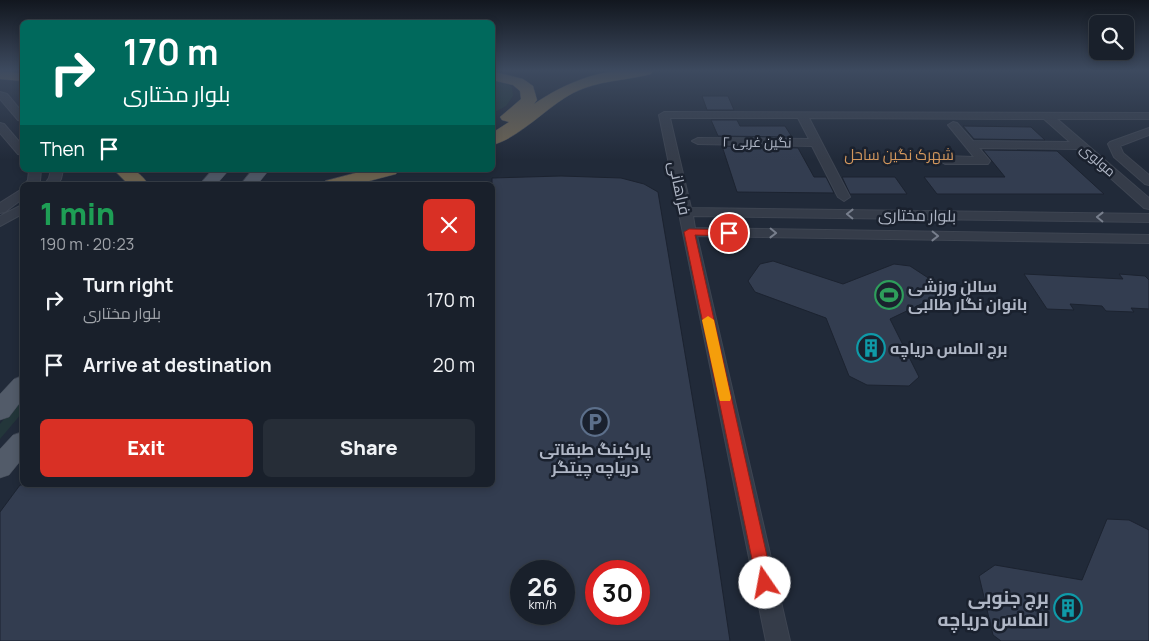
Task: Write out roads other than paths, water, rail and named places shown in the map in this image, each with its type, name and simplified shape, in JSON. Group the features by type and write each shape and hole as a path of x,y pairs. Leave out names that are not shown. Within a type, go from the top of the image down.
{"highway":[{"path":"495,124 516,113 528,101"},
{"path":"495,138 549,101"},
{"path":"126,172 137,182"},
{"path":"343,182 381,172"}],"main road":[{"path":"210,182 219,172"},
{"path":"250,182 258,172"},
{"path":"0,410 20,387"},
{"path":"0,467 20,444"}],"street":[{"path":"7,101 20,116"},
{"name":"فراهانی","path":"778,641 664,115 802,115"},
{"path":"844,197 802,115 1149,116"},
{"name":"مولوی","path":"1047,116 1149,205"},
{"path":"945,160 984,161 953,125"},
{"path":"0,126 20,150"},
{"path":"1149,130 1114,144 1118,155 1149,181"},
{"name":"نگین غربی ۲","path":"698,141 817,143"},
{"path":"970,144 1081,146"},
{"path":"0,209 20,194"},
{"path":"0,222 20,210"},
{"name":"بلوار مختاری","path":"685,212 1149,218"},
{"name":"بلوار مختاری","path":"689,232 1149,239"}],"place":[{"name":"سالن ورزشی بانوان نگار طالبی","path":"889,295"},
{"name":"برج الماس دریاچه","path":"871,348"},
{"name":"پارکینگ طبقاتی دریاچه چیتگر","path":"595,422"},
{"name":"برج جنوبی الماس دریاچه","path":"1068,608"}],"district":[{"name":"شهرک نگین ساحل","path":"899,155"}]}
